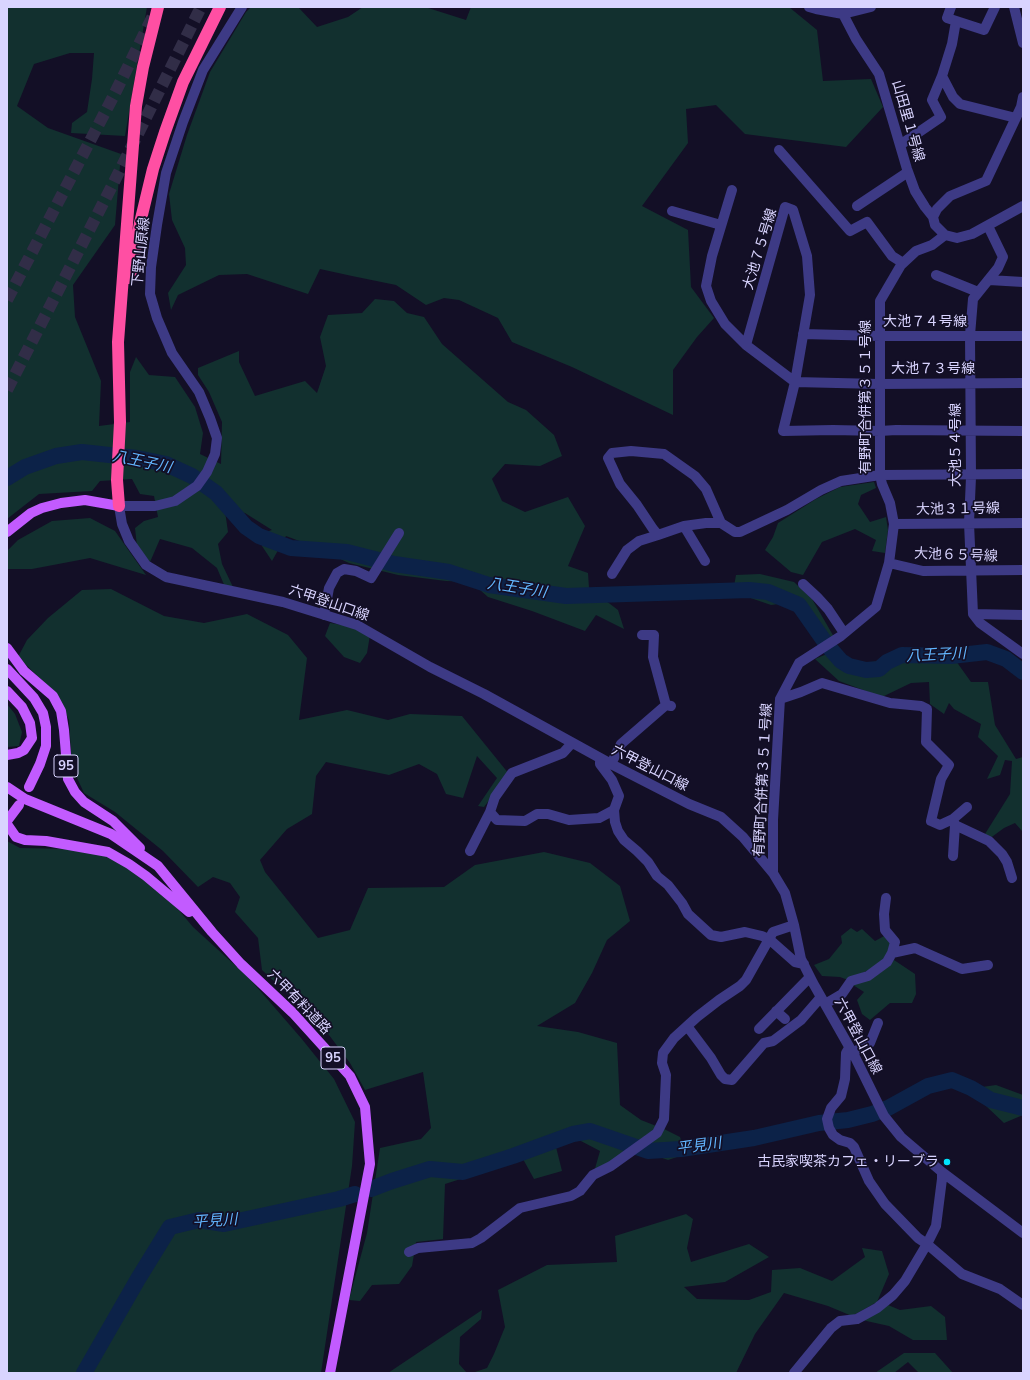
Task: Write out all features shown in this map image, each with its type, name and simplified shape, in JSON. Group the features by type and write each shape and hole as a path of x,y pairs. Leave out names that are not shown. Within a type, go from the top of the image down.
{"highway":[{"path":"119,506 117,480 120,422 118,342 136,106 143,68 158,7"},
{"path":"118,342 140,223 153,169 183,82 220,7"}],"main road":[{"path":"7,532 31,513 42,508 61,503 86,500 119,506"},
{"name":"95","path":"7,648 24,671 53,696 61,711 68,779 75,792 84,802 113,821 158,866"},
{"name":"95","path":"7,669 34,698 43,713 46,727 46,746 40,764 29,787"},
{"path":"7,691 22,707 30,723 32,738 24,750 7,755"},
{"name":"六甲有料道路","path":"7,787 25,799 111,834 158,866 212,932 241,964 293,1013 350,1076 365,1107 370,1164 330,1373"},
{"path":"7,821 19,805"},
{"name":"95","path":"7,824 16,837 25,840 46,841 108,852 146,876 212,932"}],"street":[{"name":"下野山原線","path":"119,506 155,506 175,500 196,486 207,472 215,454 217,438 210,418 198,392 172,353 157,318 150,294 151,268 166,173 182,122 203,70 242,7"},
{"path":"809,7 816,10 843,10 871,7"},
{"path":"951,7 947,18 984,30 995,7"},
{"path":"1014,7 1023,44"},
{"name":"山田里１号線","path":"843,10 856,39 879,74 915,191 933,217 935,225 944,235"},
{"path":"900,145 941,117 932,100 942,76 952,44 956,21"},
{"path":"942,76 953,97 960,104 1016,118"},
{"path":"933,217 937,209 950,196 986,181 1021,107 1023,98"},
{"path":"778,150 850,231 868,222 892,256 903,263"},
{"path":"857,206 908,172"},
{"path":"732,190 712,256 706,286 711,301 725,324 746,346 795,382"},
{"path":"944,235 957,238 972,234 1023,206"},
{"name":"大池７５号線","path":"746,346 785,207 792,210 807,256 810,296 795,382 783,431 880,431"},
{"path":"672,211 721,226"},
{"name":"大池５４号線","path":"973,614 969,523 971,474 970,336 973,299 998,268 1003,257 988,226"},
{"name":"有野町合併第３５１号線","path":"773,873 773,820 780,699 799,663 834,641 876,607 889,563 894,524 890,502 882,484 880,475 880,301 903,263 916,251 932,245 944,235"},
{"path":"936,275 978,292"},
{"path":"988,280 1023,282"},
{"name":"大池７４号線","path":"803,334 880,336 1023,336"},
{"name":"大池７３号線","path":"795,382 879,384 1023,383"},
{"path":"880,431 1023,431"},
{"path":"658,535 620,484 608,458 612,452 631,451 664,454 695,476 706,489 721,523"},
{"path":"612,574 627,550 639,541 684,526 706,523 721,523 735,532 740,532 787,510 821,490 841,481 880,475 1023,474"},
{"name":"六甲登山口線","path":"119,506 122,524 129,541 146,565 166,577 283,602 357,624 430,667 611,764 689,804 721,818 743,837 773,873 785,893 794,925 801,959 851,1051 881,1111 901,1137 942,1172 1023,1233"},
{"name":"大池３１号線","path":"894,524 1023,523"},
{"path":"684,526 705,561"},
{"path":"324,614 329,588 337,573 344,569 356,571 371,578 399,533"},
{"name":"大池６５号線","path":"889,563 923,571 1023,570"},
{"path":"803,584 828,609 844,633"},
{"path":"973,614 1023,615"},
{"path":"973,614 980,623 1023,654"},
{"path":"611,764 620,744 668,706 653,657 654,635 642,635"},
{"path":"780,699 822,683 890,703 921,706 927,710 926,742 949,764 941,779 931,821 940,825 954,822 967,807"},
{"path":"470,852 490,812 495,797 512,773 563,753 572,743"},
{"path":"600,758 600,764 612,780 619,796 614,810 615,822 618,831 624,840 648,862 657,876 668,885 682,903 686,911 711,935 721,937 745,932 762,936 769,939 795,962 804,964"},
{"path":"490,812 497,820 525,821 537,814 548,814 569,820 599,818 614,810"},
{"path":"953,856 954,822"},
{"path":"954,822 989,841 1002,854 1007,862 1012,878"},
{"path":"687,1026 711,1058 721,1075 725,1079 732,1080 764,1043 773,1041 801,1020 823,1000 842,994 850,981 868,976 887,962 892,953 894,942 885,930 884,914 886,898"},
{"path":"409,1252 418,1248 472,1243 481,1238 520,1208 571,1196 580,1190 593,1175 611,1166 657,1133 664,1119 666,1075 662,1063 663,1052 674,1038 687,1026 746,980 773,932 794,925"},
{"path":"892,953 915,948 962,969 988,965"},
{"path":"759,1029 810,977"},
{"path":"776,1011 785,1019"},
{"path":"878,1023 870,1043 846,1054 845,1079 841,1096 831,1108 828,1124 833,1135 840,1140 850,1143 854,1147 869,1181 885,1204 913,1233 962,1274 1000,1289 1023,1304"},
{"path":"794,1373 831,1328 840,1321 857,1319 876,1308 893,1295 905,1281 936,1226 942,1172"}],"green space":[{"path":"7,7 147,7 125,136 71,133 72,123 87,112 94,53 70,53 34,64 17,106 48,128 121,154 115,225 73,285 75,317 101,381 99,426 130,422 130,372 136,357 149,375 175,377 195,407 203,433 200,454 221,464 222,422 209,392 198,375 198,368 239,351 239,362 255,396 305,381 317,393 326,366 320,337 328,315 362,313 375,299 394,301 407,313 424,317 442,344 508,402 526,410 554,435 562,456 540,466 505,464 492,479 502,501 525,512 568,497 585,526 568,566 588,573 589,588 618,610 624,629 596,615 585,631 532,611 488,597 471,582 446,581 398,575 349,563 286,536 272,561 262,546 263,533 272,530 245,513 225,511 228,532 218,544 222,564 233,587 225,587 217,568 192,548 160,539 150,562 137,546 135,528 144,521 158,517 154,496 140,494 132,479 100,481 92,491 39,494 7,519"},
{"path":"251,7 298,7 317,27 348,17 363,7 425,7 466,20 471,7 789,7 817,30 823,81 871,79 883,107 846,147 745,134 716,105 686,109 688,143 642,206 688,230 691,287 714,318 697,337 673,370 673,415 572,367 512,342 498,318 459,300 444,298 426,305 396,285 320,269 308,294 247,274 219,275 178,295 171,310 168,293 186,265 185,248 172,220 169,194 187,135 210,72 246,12"},
{"path":"874,482 876,488 861,495 858,504 870,522 886,517 888,530 885,553 872,551 876,540 855,529 822,542 803,575 791,572 765,550 773,537 778,523 816,499 840,487"},
{"path":"90,518 115,531 146,575 90,558 32,569 7,569 7,551 18,540 52,521"},
{"path":"760,574 794,582 812,599 834,637 821,645 798,608 786,603 771,605 736,593 734,586 736,575"},
{"path":"111,589 164,616 204,623 247,614 288,635 307,658 299,720 347,710 388,720 410,714 462,716 509,774 484,807 478,806 497,778 477,756 463,798 446,794 437,774 419,764 389,775 326,762 316,776 312,814 287,829 260,860 265,872 318,938 350,930 368,888 444,887 475,865 544,852 590,863 620,886 630,921 607,940 592,973 575,1003 537,1026 578,1032 617,1043 620,1105 641,1120 680,1137 686,1154 668,1160 633,1148 594,1172 600,1151 579,1140 556,1147 562,1171 534,1179 523,1159 445,1184 443,1239 416,1242 412,1266 399,1284 372,1285 360,1301 349,1300 367,1233 380,1148 421,1139 431,1128 423,1072 365,1090 350,1063 323,1027 262,970 258,938 235,912 240,897 230,883 213,877 198,887 163,851 115,812 84,793 72,767 69,720 56,694 18,657 27,640 48,618 82,590"},
{"path":"330,623 349,626 370,635 367,653 360,663 344,657 325,636"},
{"path":"829,653 850,671 871,662 903,658 956,661 971,682 988,682 995,725 1016,759 1023,757 1023,835 1022,831 1015,823 1004,828 989,839 985,834 1010,794 1012,761 1005,760 1000,775 987,779 998,756 978,737 981,724 954,709 949,703 944,714 930,704 929,682 911,683 882,697 839,681 815,659"},
{"path":"7,704 15,714 22,732 19,746 7,747"},
{"path":"7,841 20,848 73,849 111,856 167,896 193,927 249,978 334,1079 355,1122 352,1166 321,1373 7,1373"},
{"path":"851,928 857,932 862,929 875,941 886,935 893,944 885,962 848,980 840,977 822,976 814,965 829,959 842,943 841,936"},
{"path":"894,960 915,974 916,994 912,1003 890,1003 870,1020 862,1014 857,1000 864,992 853,985 880,973"},
{"path":"996,1085 1023,1095 1023,1115 1004,1123 968,1089"},
{"path":"686,1214 693,1219 687,1248 691,1262 749,1244 769,1257 725,1282 684,1287 697,1299 749,1300 771,1292 772,1270 800,1268 832,1281 865,1257 862,1248 882,1251 889,1274 877,1302 852,1316 828,1306 784,1293 755,1334 736,1373 472,1373 487,1368 505,1327 498,1290 547,1265 617,1262 615,1236"},
{"path":"888,1305 900,1310 931,1306 945,1317 947,1340 913,1340 889,1326 862,1320"},
{"path":"482,1310 481,1319 460,1337 459,1364 467,1373 388,1373"},
{"path":"904,1353 935,1353 953,1373 919,1373 908,1362 894,1373 875,1373"}],"waterway":[{"name":"八王子川","path":"7,478 25,467 56,456 82,452 137,458 166,464 192,476 216,493 246,527 259,536 291,548 347,552 394,564 449,572 489,585 566,596 749,590 768,592 799,605 827,645 841,661 849,666 866,670 879,669 887,662 902,655 951,656 987,652 1006,659 1023,672"},
{"name":"平見川","path":"371,1189 430,1169 463,1172 513,1156 573,1134 590,1131 648,1151 681,1149 754,1138 819,1123 848,1120 872,1114 888,1108 928,1086 952,1080 971,1088 991,1100 1023,1108"},
{"name":"平見川","path":"84,1373 170,1227 199,1220 224,1224 339,1199 355,1194"}],"tunnel":[{"path":"7,390 114,182 201,7"},
{"path":"7,300 113,97 153,16"}],"place":[{"name":"古民家喫茶カフェ・リーブラ","path":"947,1162"}]}
